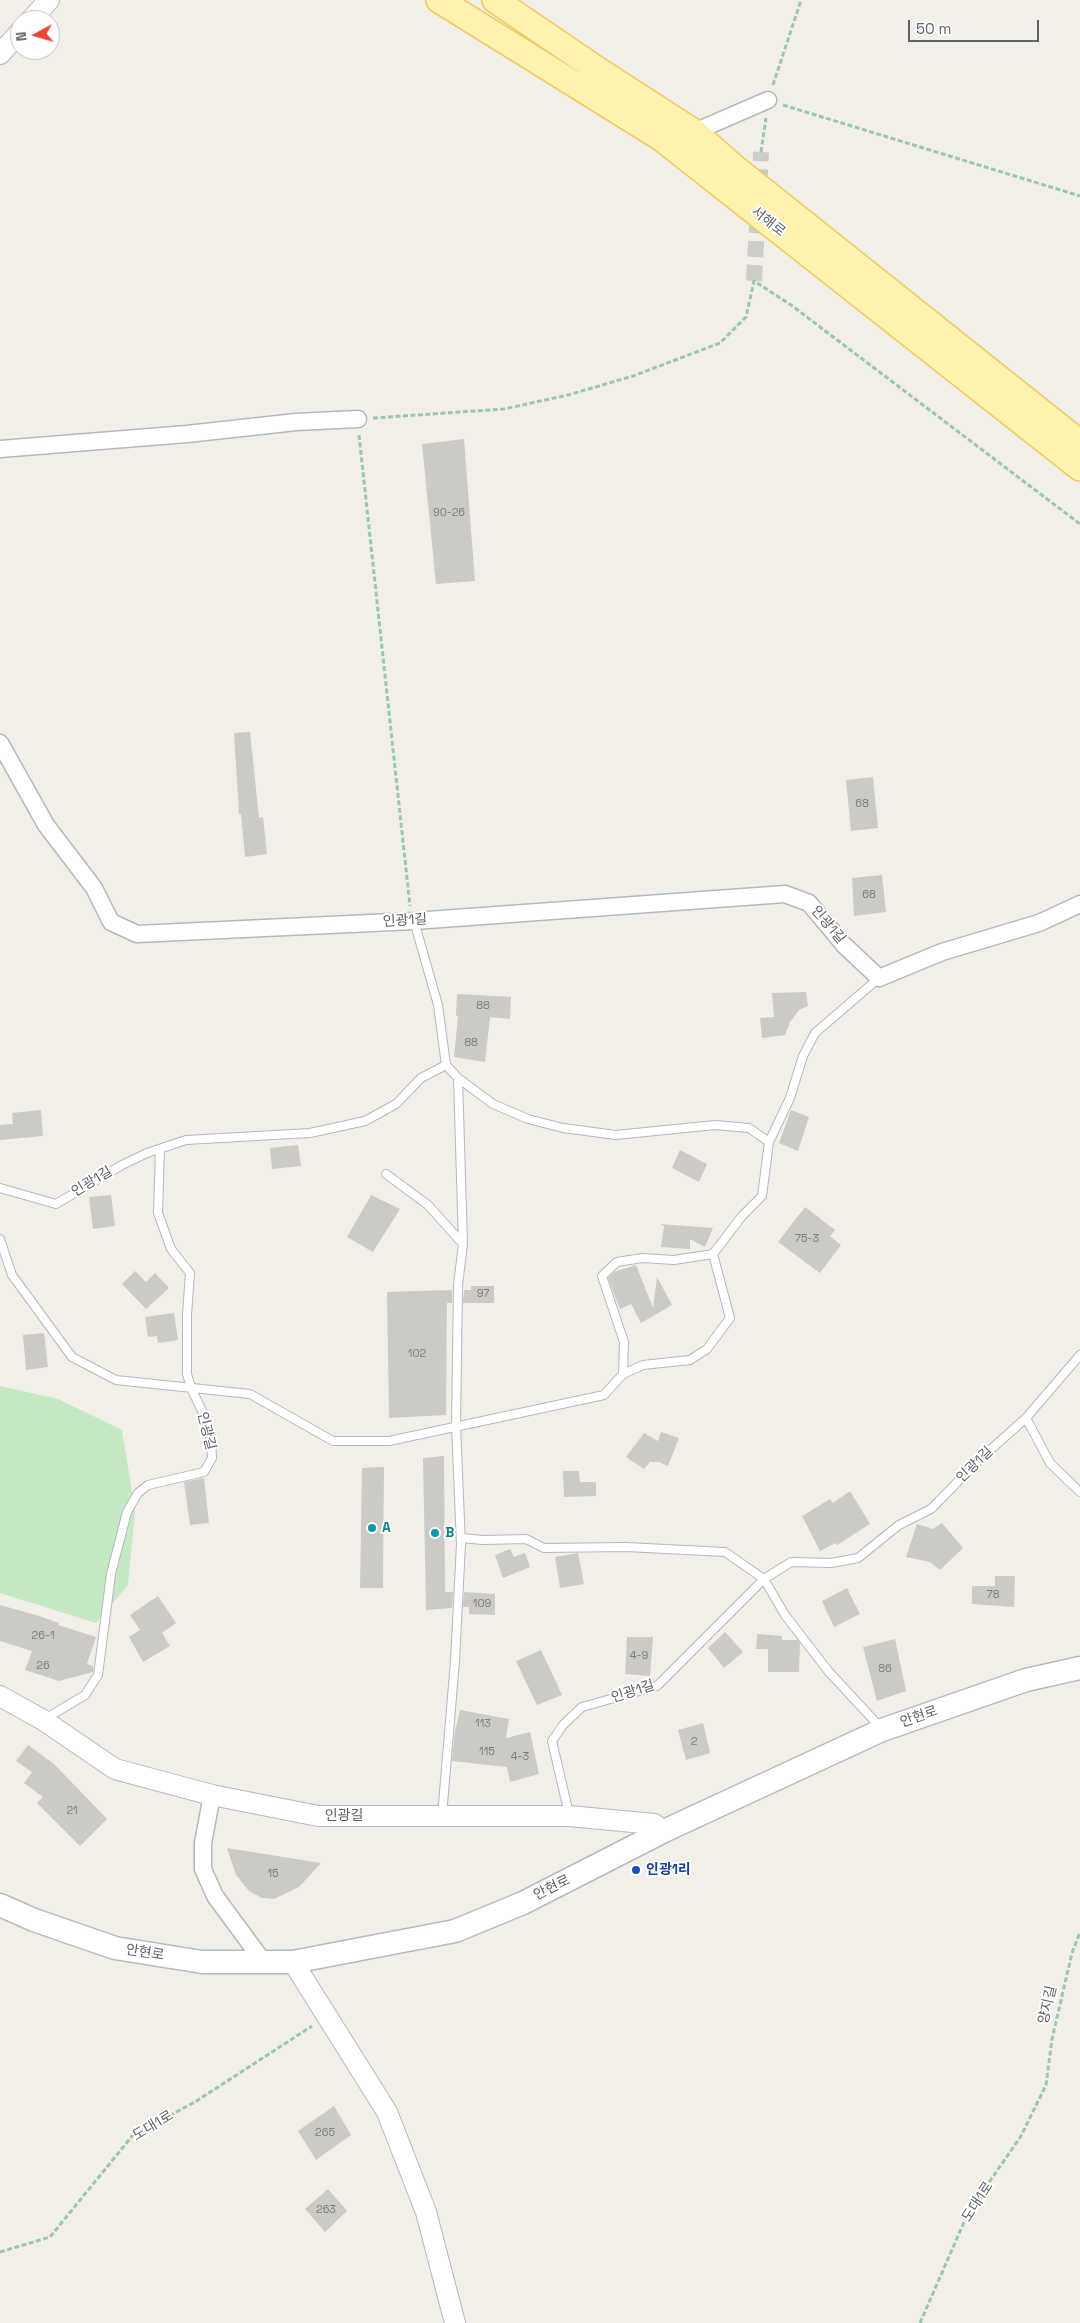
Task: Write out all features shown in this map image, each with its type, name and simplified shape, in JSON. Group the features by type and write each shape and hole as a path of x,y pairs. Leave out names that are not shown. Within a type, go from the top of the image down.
{"main road":[{"name":"서해로","path":"439,0 661,138 1080,468"},
{"name":"서해로","path":"495,0 694,132 743,174 1080,443"},
{"name":"안현로","path":"0,1905 34,1920 115,1948 202,1962 265,1964 293,1962 455,1931 523,1903 664,1831 882,1730 1026,1680 1080,1668"}],"street":[{"path":"40,10 49,0"},
{"path":"0,54 10,43"},
{"path":"694,132 768,100"},
{"path":"0,449 187,434 296,422 358,419"},
{"name":"인광1길","path":"0,743 46,825 94,888 111,922 137,934 174,934 261,926 414,921 785,894 809,903 844,945 879,978"},
{"path":"879,978 942,952 1039,923 1080,904"},
{"name":"인광길","path":"0,1696 42,1720 115,1769 212,1794 318,1816 569,1816 654,1824 664,1831"},
{"path":"212,1794 203,1843 203,1869 215,1896 265,1964"},
{"path":"293,1962 387,2112 426,2212 455,2323"}],"lane":[{"path":"414,921 438,1005 446,1065 458,1078 493,1104 528,1118 563,1128 616,1135 715,1125 749,1128 769,1142"},
{"path":"623,1374 624,1342 602,1276 617,1262 642,1258 674,1260 713,1254 742,1216 762,1196 769,1142 790,1098 803,1056 815,1033 879,978"},
{"name":"인광1길","path":"0,1188 56,1204 122,1165 186,1140 310,1133 365,1121 396,1104 421,1078 446,1065"},
{"path":"442,1816 455,1661 461,1538 456,1426 458,1285 463,1244 458,1078"},
{"name":"인광길","path":"42,1720 85,1695 98,1675 111,1574 128,1512 138,1493 148,1485 204,1472 212,1458 211,1440 203,1413 191,1388 187,1374 187,1315 190,1273 172,1249 158,1213 160,1149"},
{"path":"386,1174 428,1205 463,1244"},
{"name":"인광길","path":"0,1238 12,1274 72,1357 116,1380 250,1394 333,1441 389,1441 456,1426"},
{"path":"456,1426 547,1409 604,1395 623,1374 642,1365 690,1360 707,1349 730,1318 713,1254"},
{"name":"인광1길","path":"569,1816 552,1741 563,1725 582,1707 657,1686 764,1579 791,1562 830,1563 858,1558 899,1525 931,1510 980,1459 1026,1418 1080,1356"},
{"path":"1026,1418 1050,1462 1080,1492"},
{"path":"461,1538 483,1540 526,1539 544,1548 626,1547 725,1552 764,1579 785,1615 828,1672 882,1730"}],"path":[{"path":"761,152 768,100 801,0"},
{"path":"768,100 1080,196"},
{"path":"414,921 408,900 358,419 504,409 568,396 633,376 720,343 746,317 754,281 799,310 1080,524"},
{"name":"양지길","path":"1046,2085 1054,2029 1072,1953 1080,1932"},
{"name":"도대1로","path":"0,2252 50,2237 133,2135 195,2102 328,2016"},
{"name":"도대1로","path":"920,2323 968,2213 1021,2136 1046,2085"}],"green space":[{"path":"0,1386 58,1399 122,1430 135,1510 128,1585 96,1623 0,1593"}],"building":[{"path":"464,439 475,581 436,584 422,444"},
{"path":"250,732 259,818 263,817 267,854 245,857 241,814 239,814 234,733"},
{"path":"873,777 878,828 851,831 846,780"},
{"path":"882,875 886,912 854,916 852,878"},
{"path":"806,992 808,1006 799,1010 790,1022 785,1035 762,1038 760,1018 774,1017 772,993"},
{"path":"457,994 511,997 510,1019 490,1017 485,1062 454,1057 458,1016 456,1016"},
{"path":"41,1110 43,1136 0,1140 0,1125 13,1124 12,1113"},
{"path":"791,1110 809,1117 798,1151 779,1143"},
{"path":"298,1145 301,1166 272,1169 270,1148"},
{"path":"680,1150 707,1164 699,1182 672,1168"},
{"path":"111,1195 115,1226 93,1229 89,1197"},
{"path":"371,1195 400,1209 373,1252 347,1237"},
{"path":"805,1207 835,1230 830,1236 841,1245 820,1273 778,1242"},
{"path":"660,1224 713,1228 705,1247 690,1239 690,1249 661,1247 664,1226"},
{"path":"636,1265 653,1308 657,1277 672,1305 641,1323 631,1304 620,1309 608,1278 614,1272"},
{"path":"135,1271 146,1282 155,1273 169,1288 146,1309 122,1284"},
{"path":"471,1286 494,1286 494,1303 463,1303 464,1290 471,1290"},
{"path":"452,1290 452,1303 447,1303 446,1415 389,1418 387,1292"},
{"path":"174,1313 178,1340 158,1343 157,1336 148,1337 145,1317"},
{"path":"44,1333 48,1367 26,1370 23,1335"},
{"path":"661,1432 679,1438 668,1466 659,1462 650,1462 644,1469 626,1457 644,1433 658,1441"},
{"name":"B","path":"444,1456 445,1592 453,1592 452,1608 426,1610 423,1458"},
{"name":"A","path":"384,1467 383,1588 360,1588 362,1468"},
{"path":"563,1471 579,1471 580,1482 596,1482 596,1496 564,1497"},
{"path":"204,1478 209,1523 190,1525 184,1482"},
{"path":"850,1491 870,1524 837,1545 836,1543 820,1551 802,1516 830,1499 833,1503"},
{"path":"942,1523 963,1548 940,1570 930,1562 906,1557 917,1524 933,1529"},
{"path":"510,1549 514,1557 525,1553 530,1567 503,1578 495,1555"},
{"path":"578,1553 584,1584 560,1588 555,1557"},
{"path":"995,1576 1015,1576 1014,1607 972,1604 972,1586 995,1586"},
{"path":"847,1588 860,1614 834,1627 822,1601"},
{"path":"464,1592 495,1594 495,1615 469,1614 469,1607 463,1607"},
{"path":"158,1596 176,1623 162,1633 170,1646 143,1662 129,1637 140,1630 130,1615"},
{"path":"0,1605 39,1616 59,1623 58,1625 96,1637 87,1664 93,1666 93,1672 59,1681 25,1670 32,1651 0,1641"},
{"path":"725,1632 743,1652 724,1668 708,1648"},
{"path":"757,1634 782,1636 782,1640 798,1640 800,1644 799,1672 768,1672 768,1649 756,1649"},
{"path":"627,1637 653,1637 650,1676 625,1674"},
{"path":"895,1639 906,1691 877,1701 863,1647"},
{"path":"541,1650 562,1695 537,1705 516,1661"},
{"path":"460,1710 509,1719 506,1738 530,1732 539,1774 510,1782 507,1767 452,1761 455,1731"},
{"path":"703,1723 710,1753 686,1760 678,1730"},
{"path":"28,1745 54,1764 107,1819 80,1846 37,1803 43,1797 24,1783 32,1772 16,1761"},
{"path":"227,1848 321,1863 299,1887 274,1899 262,1898 249,1891 236,1875"},
{"path":"334,2106 351,2135 316,2160 298,2131"},
{"path":"328,2189 347,2211 325,2232 305,2209"}],"tunnel":[{"path":"754,281 761,152"}],"place":[{"name":"A","path":"372,1528"},
{"name":"B","path":"435,1533"},
{"name":"인광1리","path":"636,1870"}]}
